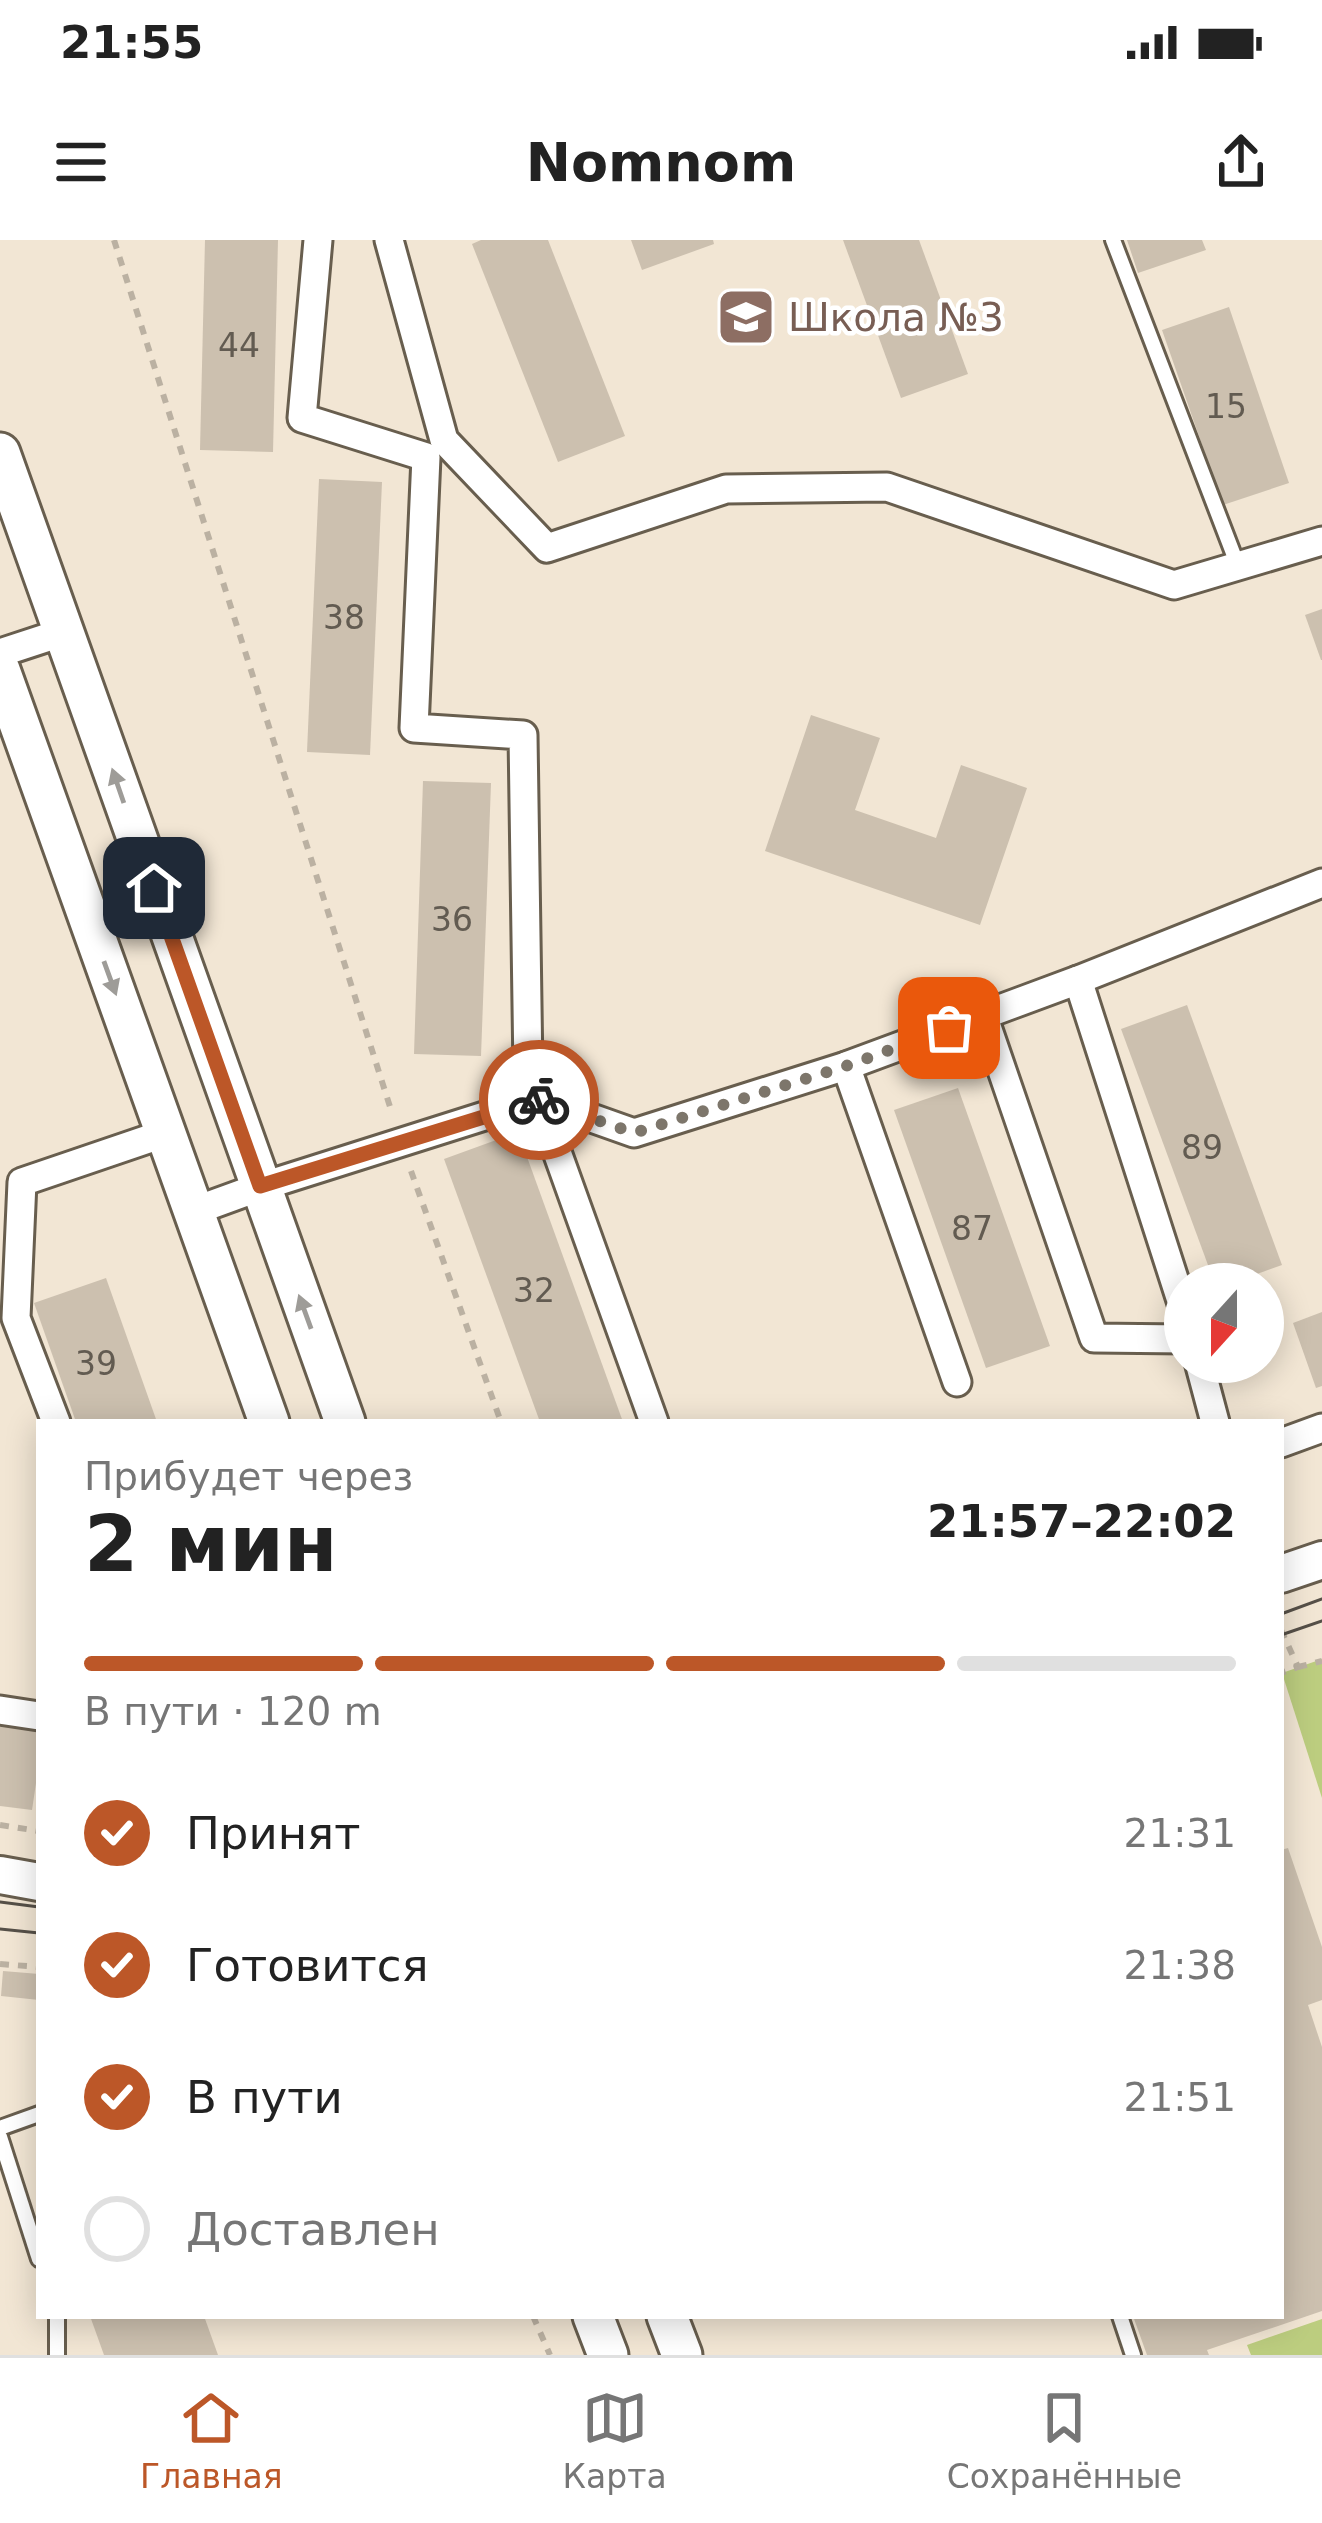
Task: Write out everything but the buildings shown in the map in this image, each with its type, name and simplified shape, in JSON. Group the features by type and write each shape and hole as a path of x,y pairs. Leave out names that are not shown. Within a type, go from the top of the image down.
{"main road":[{"path":"0,453 344,1419"},
{"path":"0,670 267,1419"},
{"path":"594,2319 608,2355"},
{"path":"668,2319 682,2355"}],"street":[{"path":"318,240 302,418 426,457 414,728 523,735 529,1072 653,1419"},
{"path":"388,240 444,440 547,548 726,489 887,487 1174,585 1322,541"},
{"path":"0,653 64,632"},
{"path":"194,1210 538,1099 634,1133 846,1066 1322,884"},
{"path":"1078,980 1169,1263"},
{"path":"983,1016 1094,1338 1164,1340"},
{"path":"846,1066 957,1382"},
{"path":"55,1419 16,1318 11,1186 166,1133"},
{"path":"1205,1383 1214,1419"},
{"path":"1284,1442 1322,1428"},
{"path":"1284,1573 1322,1560"},
{"path":"0,1710 36,1716"},
{"path":"0,1875 36,1881"}],"lane":[{"path":"1113,240 1238,568"},
{"path":"36,2115 0,2133 36,2249"},
{"path":"57,2319 57,2355"},
{"path":"1121,2319 1133,2355"}],"path":[{"path":"114,240 401,1142 500,1419"},
{"path":"1284,1637 1298,1667"},
{"path":"1284,1672 1322,1660"},
{"path":"0,1825 36,1831"},
{"path":"0,1964 36,1967"},
{"path":"534,2319 550,2355"}],"green space":[{"path":"1322,1659 1322,1798 1284,1679 1284,1672"},
{"path":"1322,2319 1322,2355 1251,2355 1247,2345"}],"tram line":[{"path":"1284,1613 1322,1599"},
{"path":"1284,1634 1322,1621"},
{"path":"0,1902 36,1907"},
{"path":"0,1929 36,1933"}],"way so far":[{"path":"539,1100 634,1133 949,1028"}],"place":[{"name":"Школа №3","path":"746,317"}],"route":[{"path":"154,888 260,1186 539,1100"}]}
